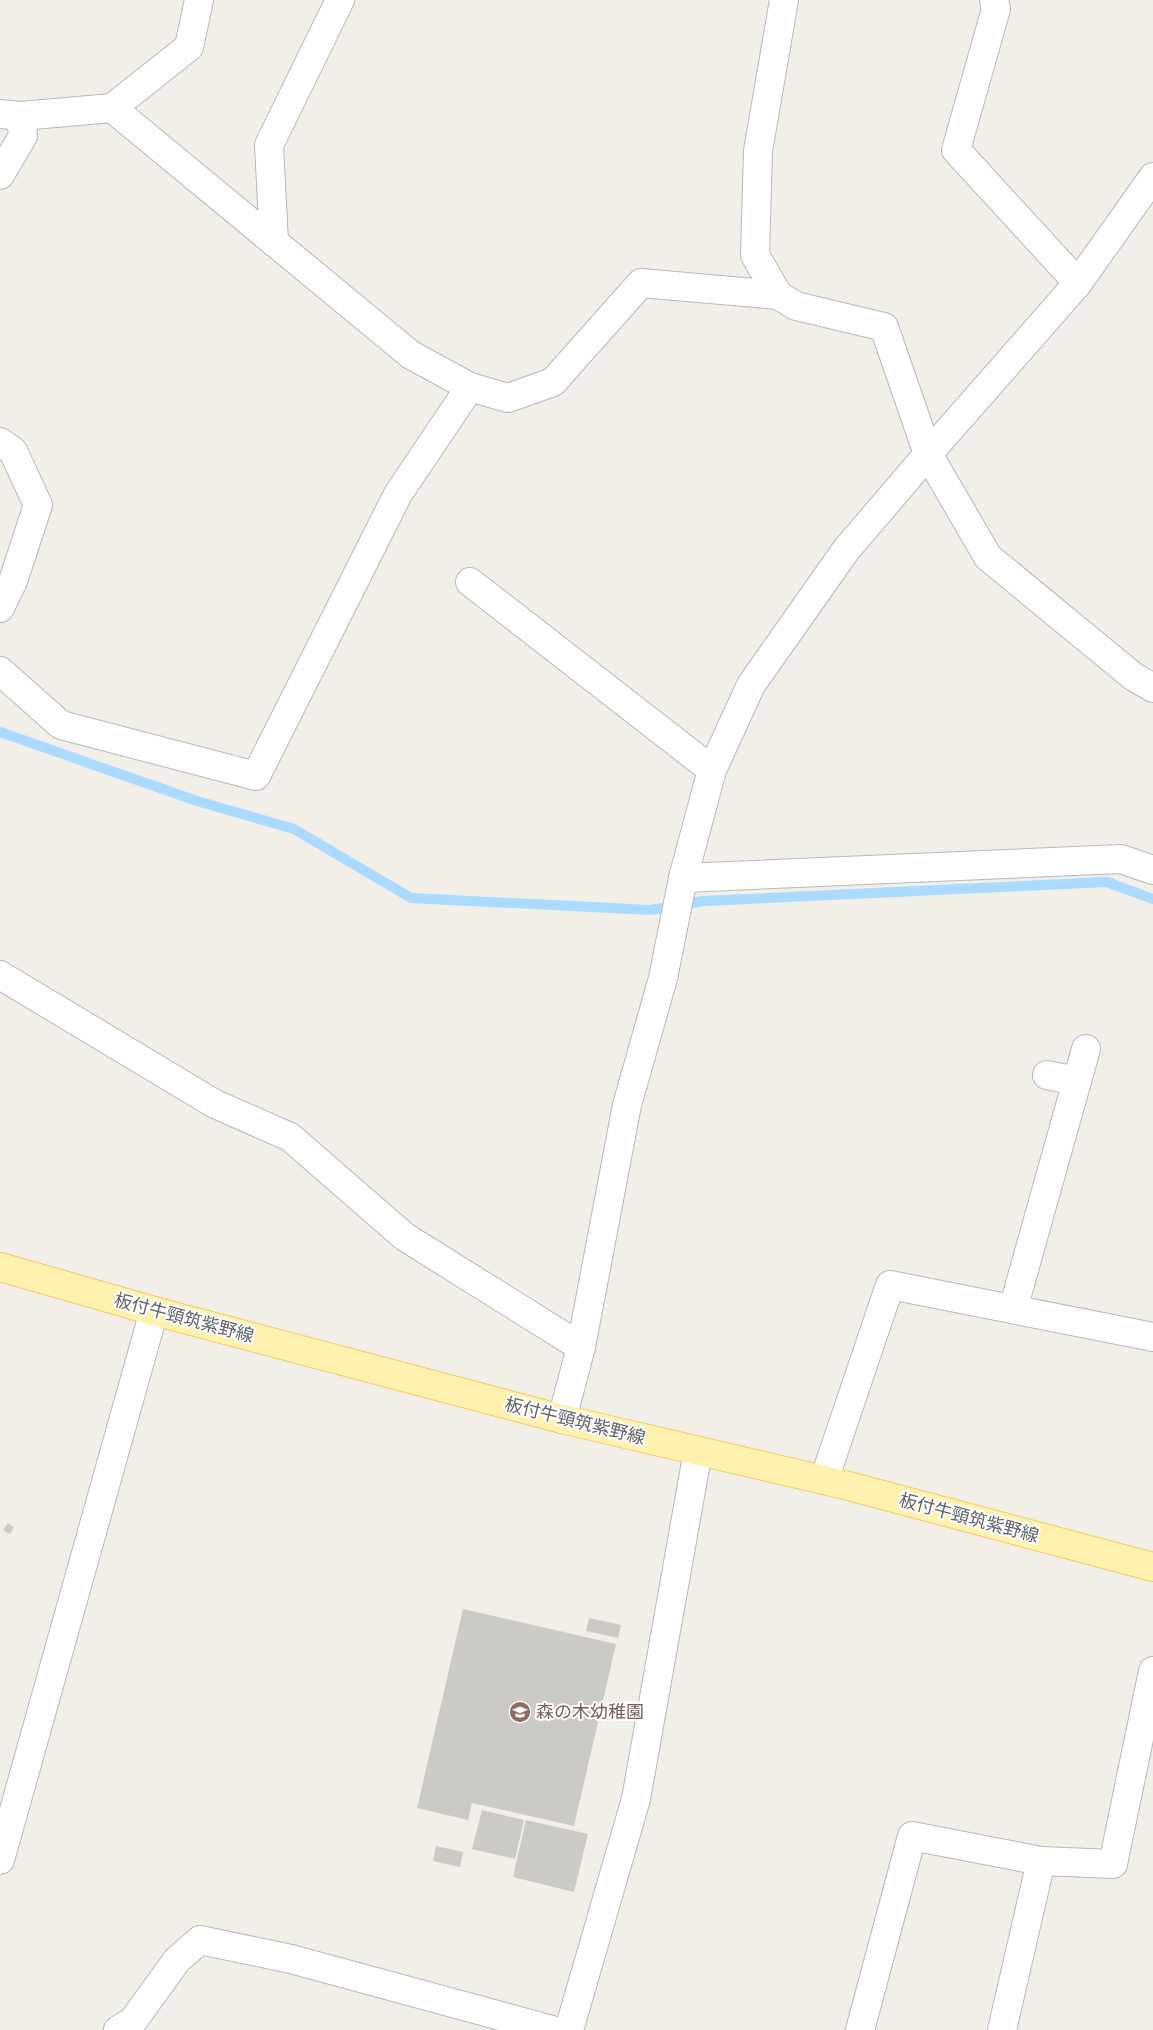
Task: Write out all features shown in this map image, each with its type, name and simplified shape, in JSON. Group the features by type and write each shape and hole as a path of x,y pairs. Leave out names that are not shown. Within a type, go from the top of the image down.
{"main road":[{"name":"板付牛頸筑紫野線","path":"0,1268 154,1311 562,1419 824,1480 1153,1567"}],"street":[{"path":"0,175 23,136 11,115 112,108 189,47 198,0"},
{"path":"274,242 269,145 340,0"},
{"path":"778,295 755,256 758,151 784,0"},
{"path":"994,0 996,9 956,150 1078,282"},
{"path":"112,108 411,355 470,387 508,398 553,382 641,283 778,295 796,306 884,327 928,454 988,558 1134,677 1153,688"},
{"path":"562,1419 581,1347 628,1105 663,978 683,878 712,770 751,685 846,550 1078,282 1153,177"},
{"path":"0,671 61,725 256,776 398,494 470,387"},
{"path":"0,442 13,451 38,505 12,581 0,608"},
{"path":"470,582 712,770"},
{"path":"683,878 1121,860 1153,870"},
{"path":"0,975 215,1104 290,1137 405,1237 581,1347"},
{"path":"1013,1309 1086,1049"},
{"path":"1048,1075 1077,1081"},
{"path":"824,1480 890,1284 1153,1337"},
{"path":"0,1860 154,1311"},
{"path":"569,2030 636,1799 698,1452"},
{"path":"860,2030 912,1836 1041,1861 1113,1864 1153,1671"},
{"path":"1002,2030 1041,1861"},
{"path":"118,2030 133,2021 177,1960 200,1940 291,1958 552,2030"}],"building":[{"path":"8,1523 14,1527 10,1534 3,1530"},
{"path":"463,1609 616,1644 574,1826 472,1803 468,1820 417,1808"},
{"path":"589,1618 621,1625 618,1638 586,1631"},
{"path":"482,1810 524,1820 515,1859 472,1849"},
{"path":"526,1820 588,1834 574,1892 513,1877"},
{"path":"436,1846 463,1852 460,1867 433,1861"}],"waterway":[{"path":"0,732 197,801 294,829 411,898 651,910 703,901 1107,882 1153,899"}],"place":[{"name":"森の木幼稚園","path":"520,1712"}]}
